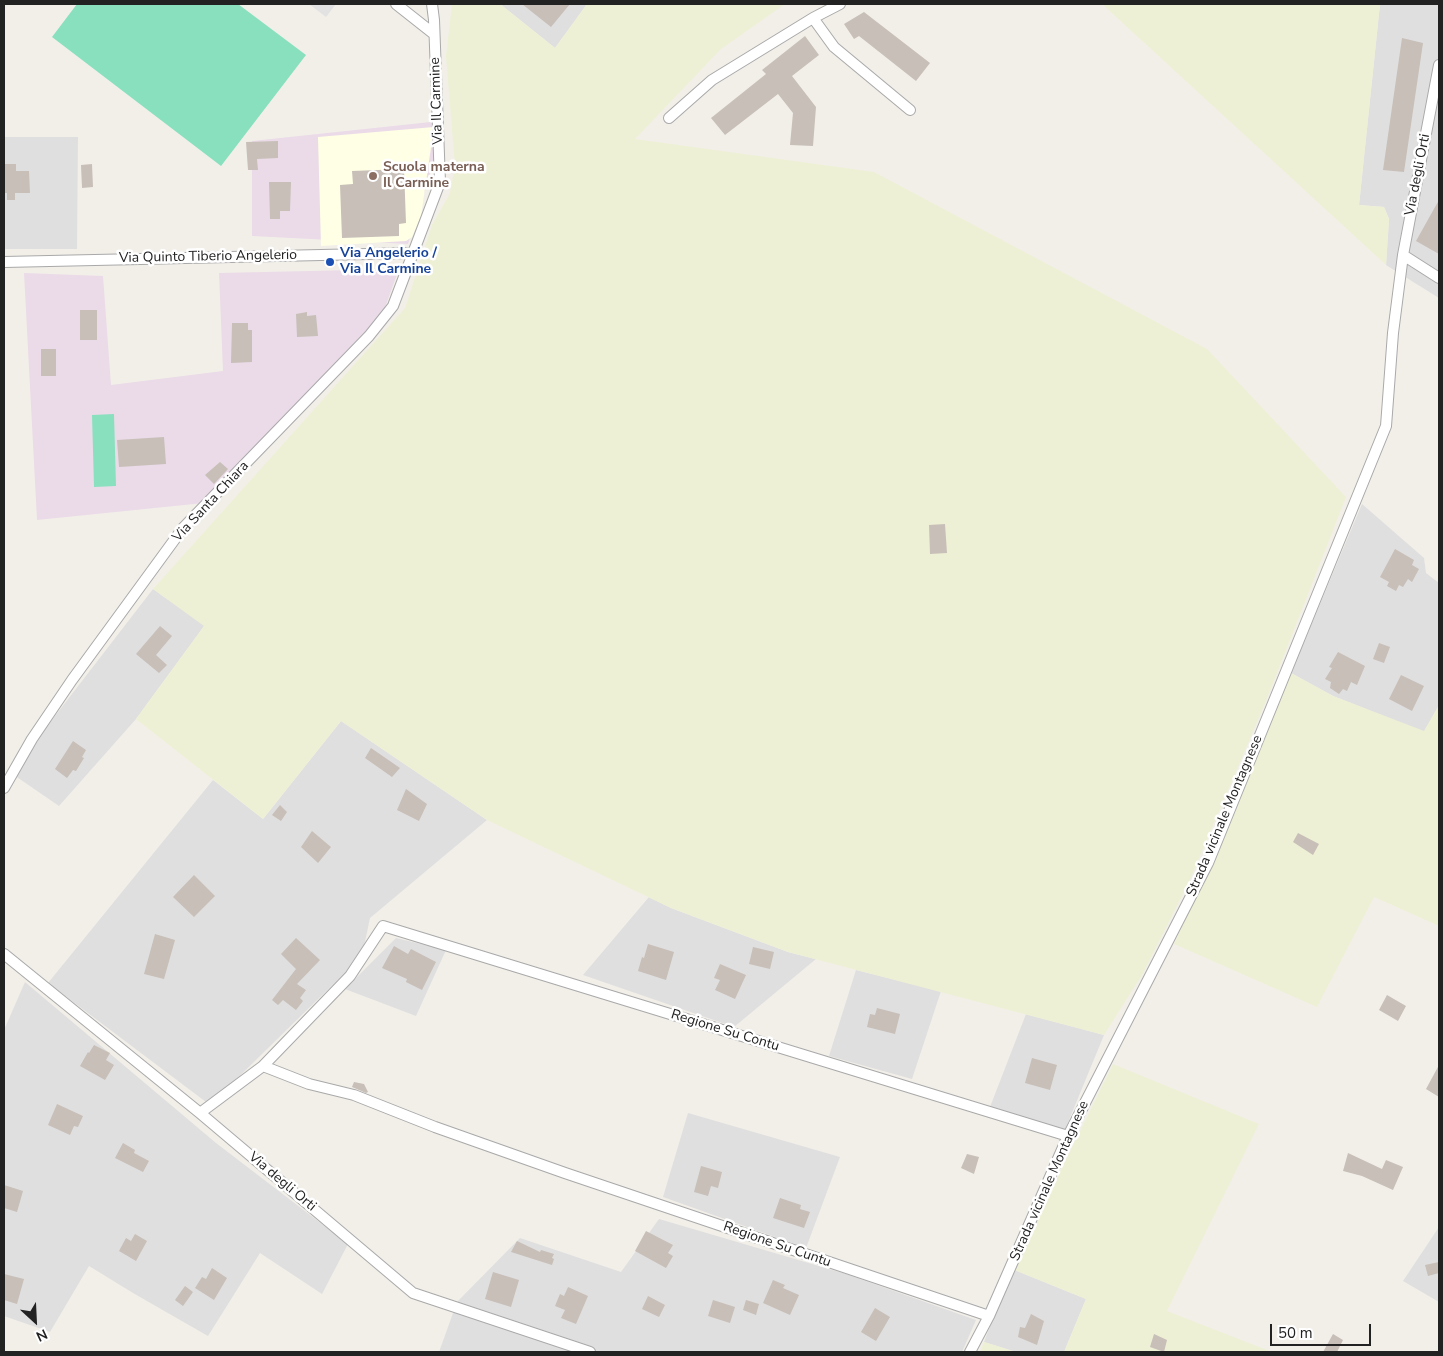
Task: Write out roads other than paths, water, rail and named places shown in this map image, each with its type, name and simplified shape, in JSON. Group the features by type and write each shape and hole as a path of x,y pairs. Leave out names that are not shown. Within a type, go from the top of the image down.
{"street":[{"path":"396,4 434,34"},
{"name":"Via Il Carmine","path":"412,253 440,182 432,4"},
{"path":"668,118 712,80 813,18 840,4"},
{"path":"813,18 834,47 910,110"},
{"name":"Via degli Orti","path":"1403,255 1439,65"},
{"name":"Via Quinto Tiberio Angelerio","path":"4,262 412,253"},
{"name":"Via Santa Chiara","path":"4,788 32,739 72,680 183,528 369,336 393,306 412,253"},
{"path":"1403,255 1439,278"},
{"name":"Strada vicinale Montagnese","path":"970,1352 989,1316 1068,1136 1208,863 1386,426 1393,333 1403,255"},
{"name":"Regione Su Contu","path":"263,1066 350,976 383,926 1068,1136"},
{"name":"Via degli Orti","path":"4,954 200,1113 413,1293 590,1352"},
{"path":"200,1113 263,1066"},
{"name":"Regione Su Cuntu","path":"263,1066 310,1084 354,1096 565,1173 989,1316"}],"place":[{"name":"Scuola materna Il Carmine","path":"373,176"},
{"name":"Via Angelerio / Via Il Carmine","path":"330,262"}]}
